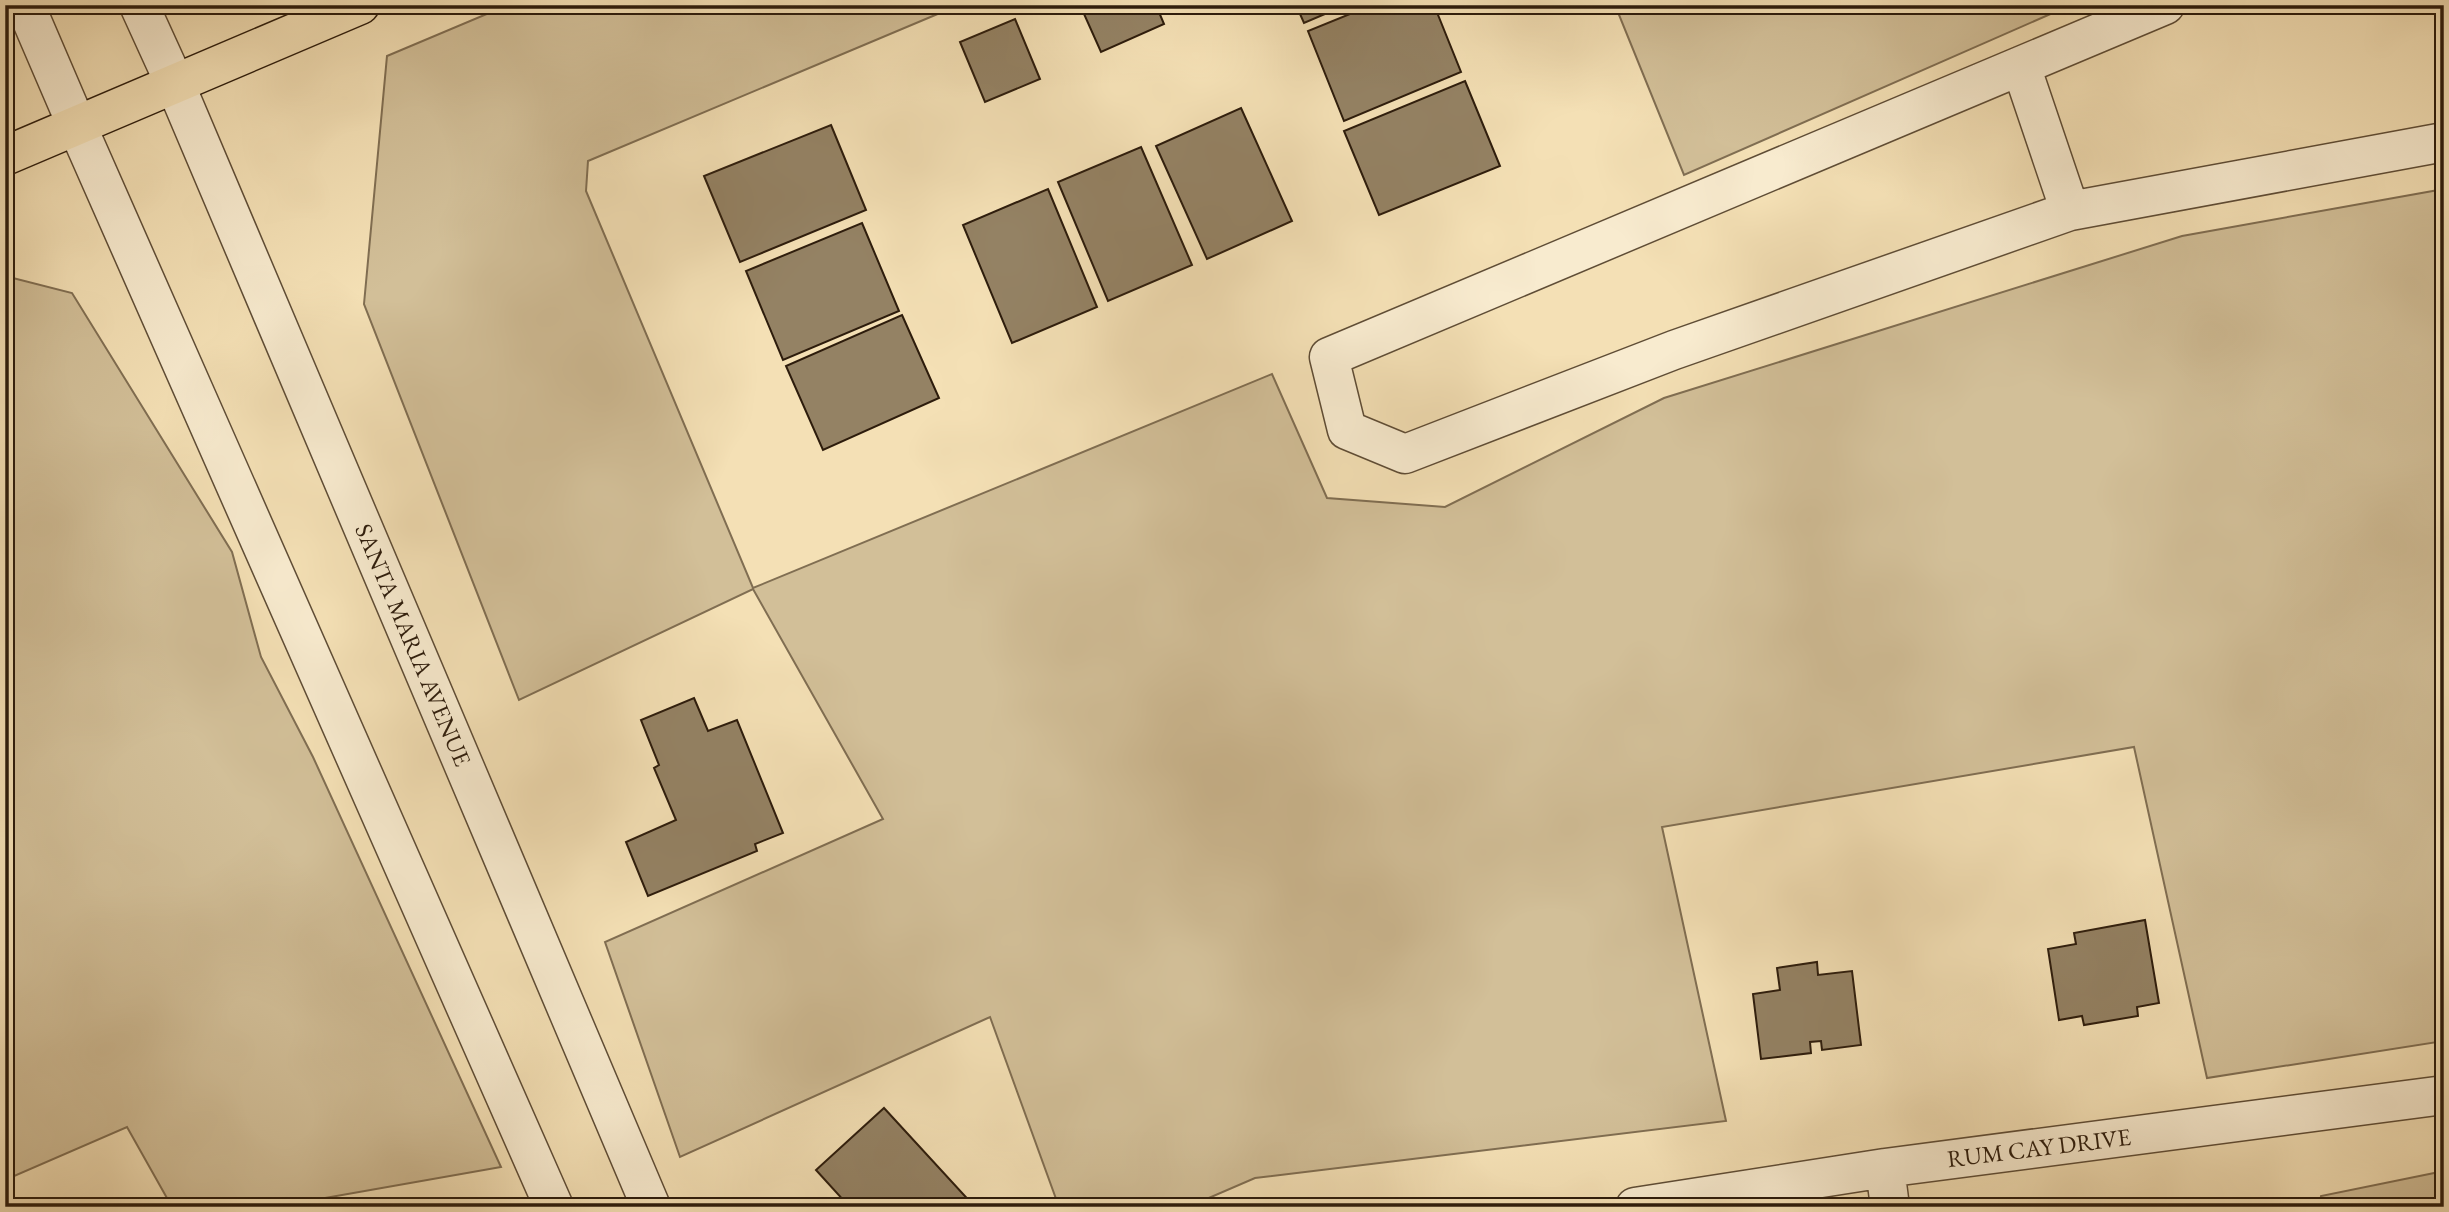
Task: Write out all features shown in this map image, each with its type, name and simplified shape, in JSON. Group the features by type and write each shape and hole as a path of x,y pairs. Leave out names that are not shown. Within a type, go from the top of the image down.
{"main road":[{"path":"5,156 360,5"}],"street":[{"path":"25,5 554,1207"},
{"name":"SANTA MARIA AVENUE","path":"139,5 175,84 651,1207"},
{"path":"2165,5 1329,357 1347,430 1405,454 1674,350 2070,211 2444,142"},
{"path":"2021,66 2070,211"},
{"name":"RUM CAY DRIVE","path":"1634,1207 1885,1168 2444,1095"},
{"path":"1885,1168 1890,1207"}],"shaded area":[{"path":"508,5 959,5 588,161 586,191 753,588 1272,374 1327,498 1445,507 1664,398 2182,236 2444,189 2444,1041 2207,1078 2134,747 1662,827 1726,1121 1255,1178 1188,1207 1059,1207 990,1017 680,1157 605,942 883,819 753,589 519,700 364,304 387,56"},
{"path":"1615,5 2071,5 1684,175"},
{"path":"5,276 72,293 232,552 261,657 313,757 501,1167 274,1207 172,1207 127,1127 5,1180"},
{"path":"2444,1171 2444,1207 2320,1207 2321,1196"}],"building":[{"path":"1080,5 1156,5 1164,24 1101,52"},
{"path":"1296,5 1346,5 1304,23"},
{"path":"1372,5 1434,5 1461,72 1344,121 1308,31"},
{"path":"1015,19 1040,79 985,102 960,42"},
{"path":"1465,81 1500,166 1379,215 1344,131"},
{"path":"1241,108 1292,221 1207,259 1156,146"},
{"path":"831,125 866,210 740,262 704,176"},
{"path":"1141,147 1192,265 1108,301 1058,182"},
{"path":"1048,189 1097,307 1012,343 963,225"},
{"path":"862,223 899,311 783,360 746,271"},
{"path":"902,315 939,398 823,450 786,366"},
{"path":"694,698 708,731 737,720 783,833 755,844 757,851 648,896 626,842 676,820 654,768 659,765 641,720"},
{"path":"2145,920 2159,1003 2137,1007 2138,1016 2084,1025 2082,1016 2059,1020 2048,949 2076,944 2074,933"},
{"path":"1817,962 1818,975 1852,971 1861,1045 1822,1050 1821,1041 1810,1042 1811,1053 1761,1059 1753,994 1780,990 1777,968"},
{"path":"884,1108 975,1207 845,1207 847,1204 816,1170"}]}
